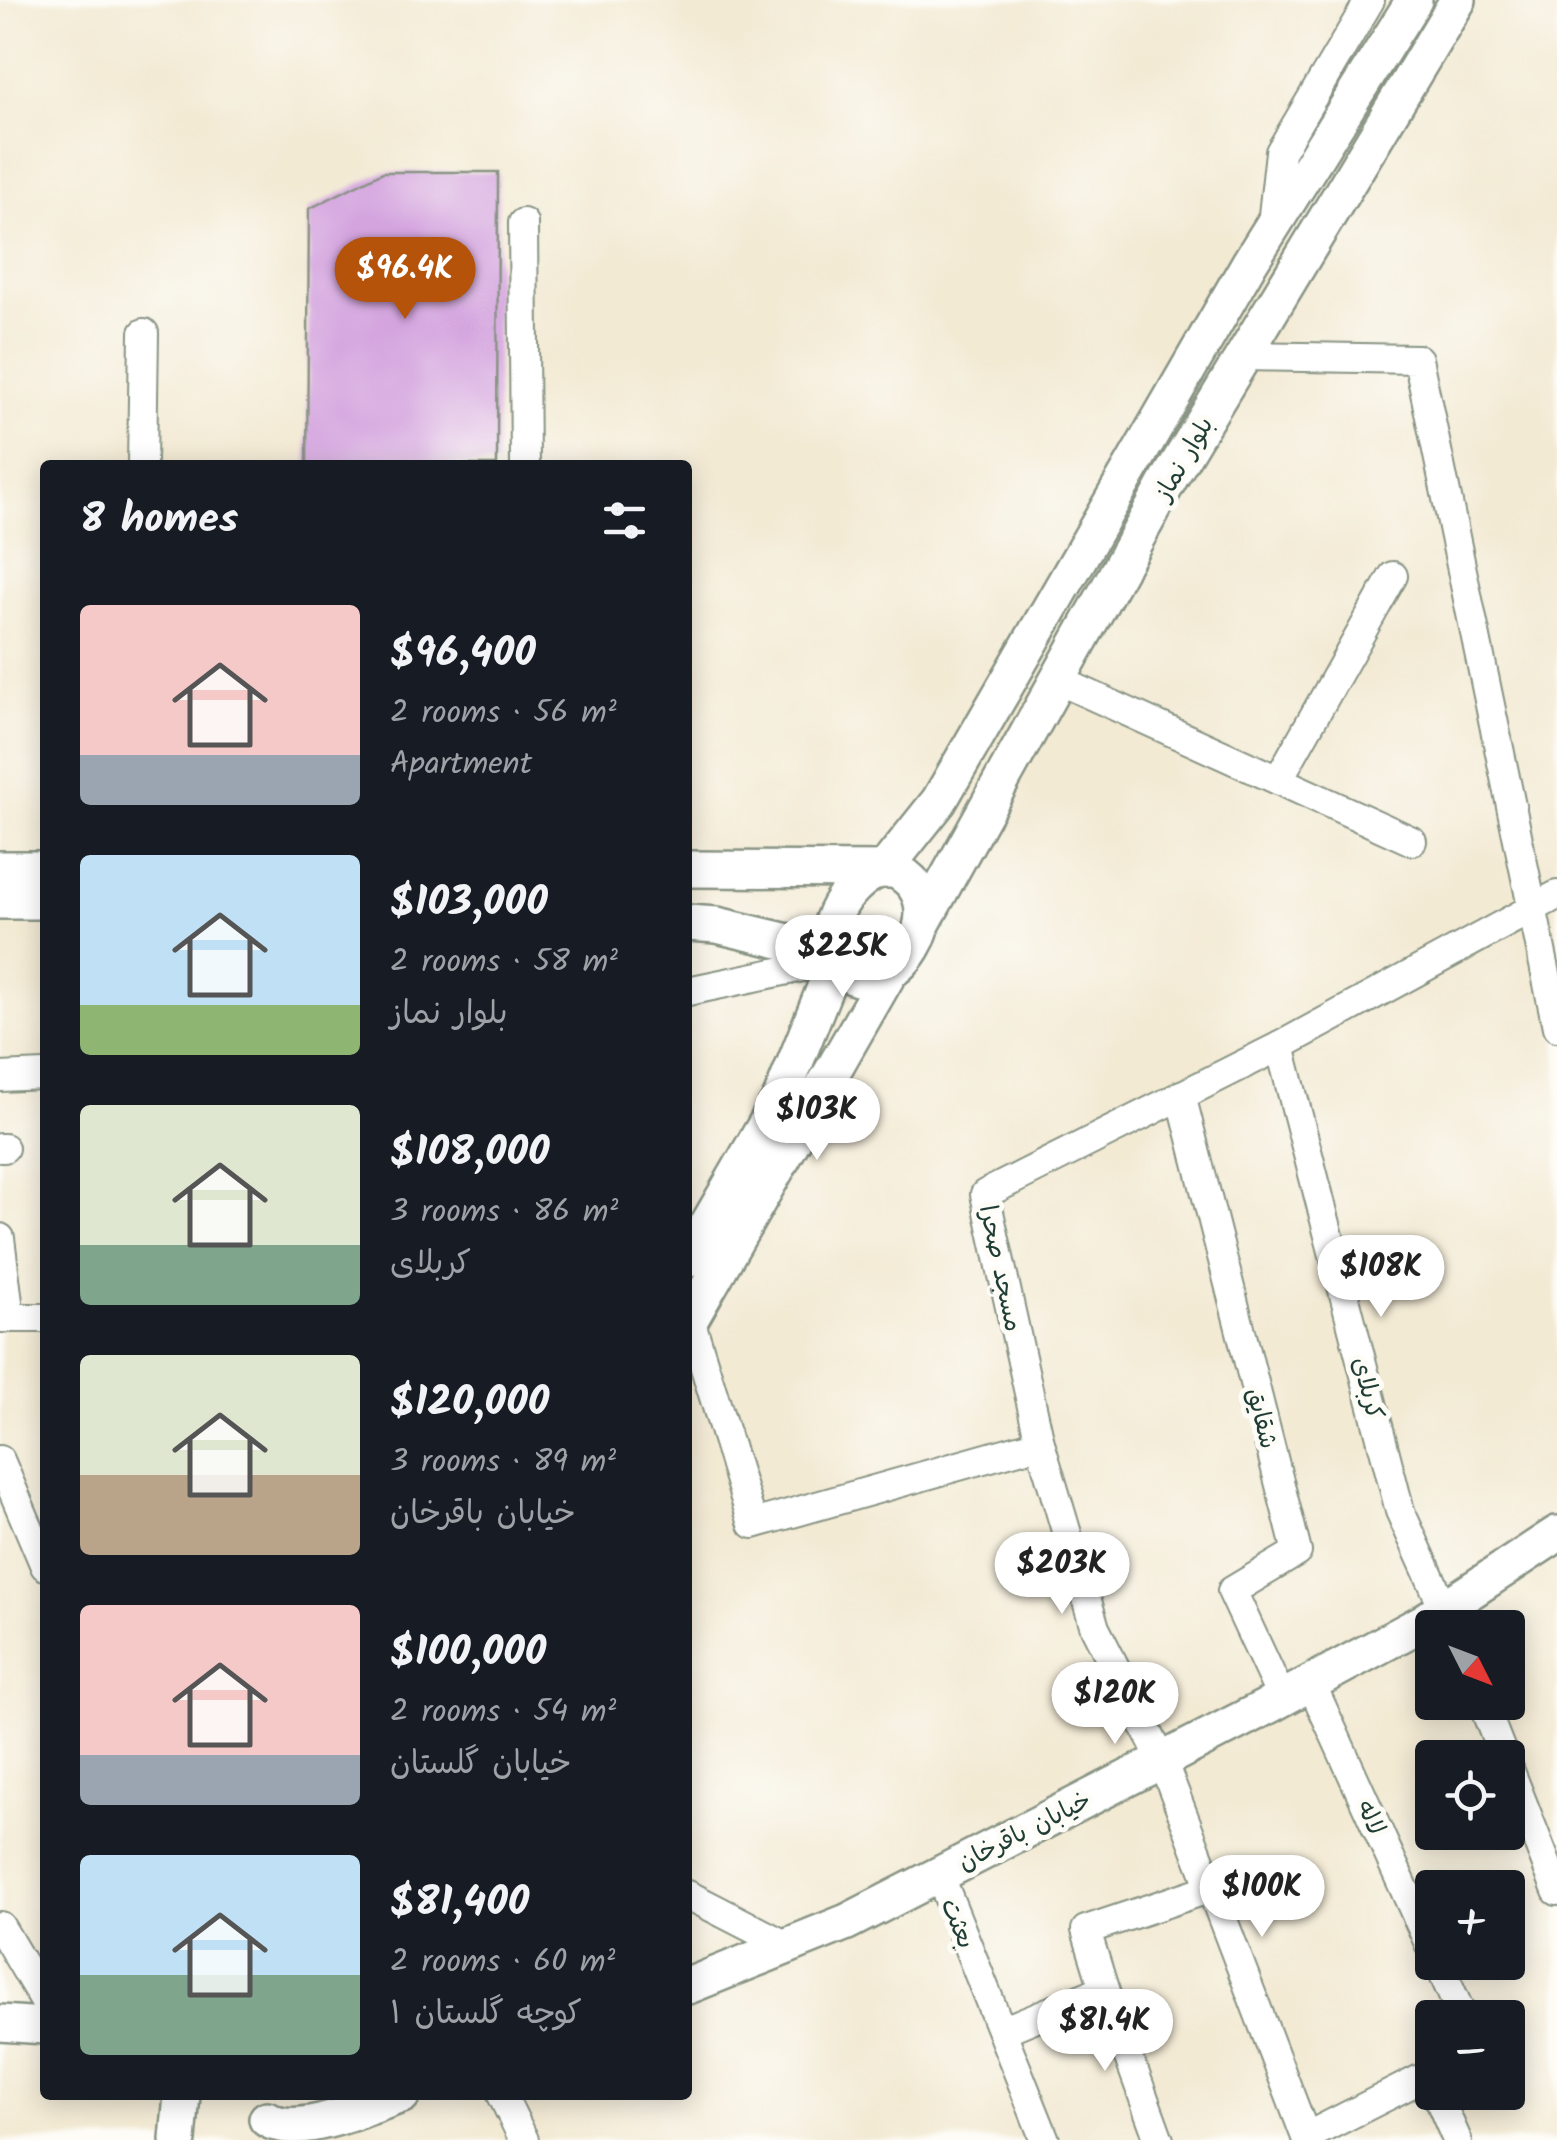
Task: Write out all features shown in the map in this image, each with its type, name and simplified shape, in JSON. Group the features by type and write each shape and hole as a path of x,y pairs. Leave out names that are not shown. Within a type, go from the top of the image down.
{"main road":[{"name":"بلوار نماز","path":"882,870 940,801 1280,217 1414,0"},
{"name":"بلوار نماز","path":"922,924 1242,356 1458,0"},
{"path":"1280,217 1322,227"},
{"path":"940,801 949,824 960,828 978,823"},
{"path":"702,924 835,956 845,972 858,978 890,971 905,960 922,924 918,890 909,876 882,870 703,868"},
{"path":"702,924 732,916 741,903 740,887 732,875 703,868"},
{"path":"0,869 40,869"},
{"path":"692,1253 781,1098 835,956 832,924 838,905 864,876 882,870"},
{"path":"0,901 40,901"},
{"path":"692,1316 890,971"},
{"path":"803,1040 830,1030 840,1036 845,1050"},
{"name":"خیابان باقرخان","path":"1460,1610 1557,1534"},
{"name":"خیابان باقرخان","path":"692,1984 848,1922 1296,1691 1415,1635"},
{"path":"0,2022 40,2026"},
{"path":"266,2118 278,2126 300,2126 386,2100"}],"street":[{"path":"1280,217 1280,152 1370,0"},
{"path":"523,223 525,460"},
{"path":"142,460 144,333"},
{"path":"1242,356 1418,359 1545,902 1557,1027"},
{"path":"1278,780 1393,576"},
{"path":"1058,680 1412,840"},
{"name":"مسجد صحرا","path":"1040,1442 986,1194 1280,1046 1545,902"},
{"path":"692,990 835,956"},
{"name":"کربلای","path":"1280,1046 1400,1511 1446,1610"},
{"path":"0,1078 40,1075"},
{"name":"شقایق","path":"1182,1095 1297,1552 1232,1592 1296,1691"},
{"path":"0,1238 5,1318 40,1318"},
{"path":"692,1331 753,1524 1040,1442 1095,1628 1162,1760 1307,2138 1415,2089"},
{"path":"0,1460 40,1554"},
{"name":"لاله","path":"1296,1691 1415,1918"},
{"path":"1525,1809 1557,1891"},
{"name":"بعثت","path":"939,1874 1045,2140"},
{"path":"1159,2140 1086,1930 1211,1888"},
{"path":"692,1897 787,1946"},
{"path":"0,1926 36,1968"},
{"path":"1002,2030 1104,1989"},
{"path":"504,2100 524,2140"},
{"path":"1444,2110 1457,2140"}],"building":[{"path":"383,172 498,172 497,460 307,460 309,209"}]}
